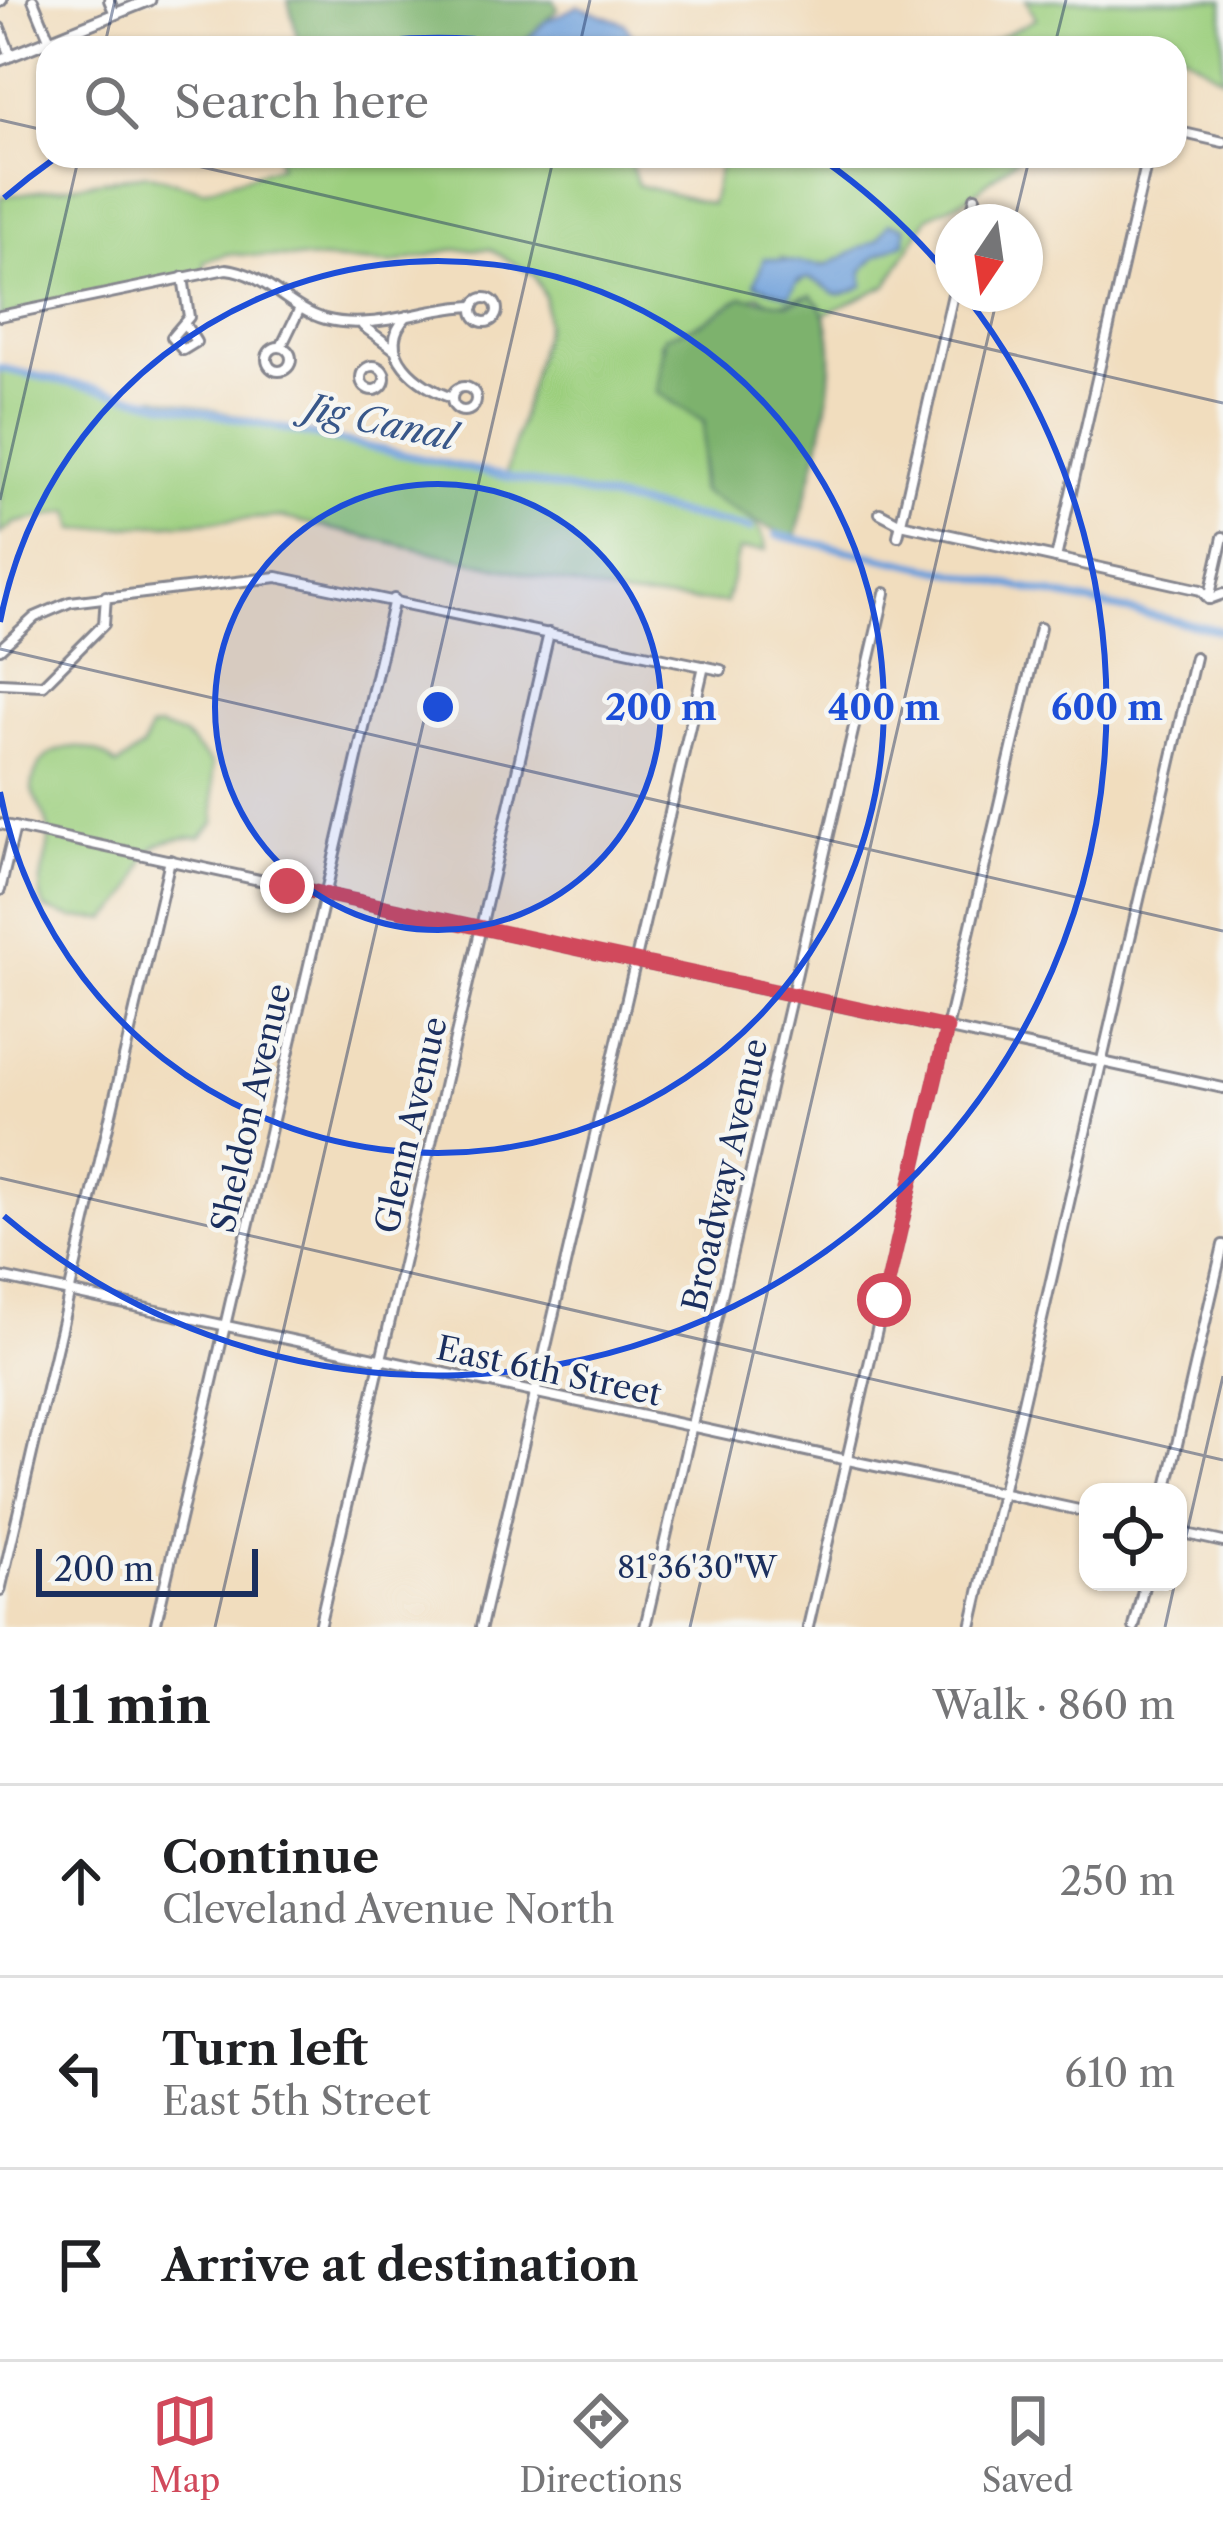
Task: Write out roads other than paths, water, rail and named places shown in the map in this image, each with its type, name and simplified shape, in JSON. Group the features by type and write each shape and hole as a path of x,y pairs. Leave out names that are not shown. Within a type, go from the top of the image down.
{"main road":[{"path":"60,36 150,0"},
{"path":"6,58 36,46"}],"street":[{"path":"32,0 48,36"},
{"path":"109,0 115,14"},
{"path":"0,28 6,58"},
{"path":"1187,134 1223,142"},
{"path":"1056,558 1145,168"},
{"path":"974,204 976,196"},
{"path":"0,316 236,270 300,308 356,323 383,337 417,381 452,398"},
{"path":"183,277 189,303 186,326"},
{"path":"356,323 474,306"},
{"path":"281,347 300,308"},
{"path":"898,536 949,312"},
{"path":"382,371 397,354 397,329 414,314"},
{"path":"880,513 901,524 1201,590 1209,599"},
{"path":"1209,599 1223,537"},
{"path":"0,649 43,612 106,596 277,577 721,670"},
{"name":"Broadway Avenue","path":"645,1627 885,593"},
{"path":"1209,599 1223,594"},
{"path":"0,683 43,685 104,624 106,596"},
{"name":"Sheldon Avenue","path":"155,1627 394,599"},
{"path":"808,1627 1040,628"},
{"name":"Glenn Avenue","path":"319,1627 549,633"},
{"path":"971,1627 1195,657"},
{"path":"482,1627 704,666"},
{"path":"0,824 1223,1088"},
{"path":"0,890 15,827"},
{"path":"0,1591 170,860"},
{"path":"1168,1483 1223,1245"},
{"name":"East 6th Street","path":"0,1277 1079,1510"},
{"path":"1187,1534 1223,1542"},
{"path":"1134,1627 1143,1591"}],"water":[{"path":"578,6 624,23 633,36 532,36 545,22"},
{"path":"889,223 905,227 905,242 876,256 862,271 863,286 838,294 808,278 798,281 789,296 755,284 764,258 825,266 879,239"}],"waterway":[{"name":"Jig Canal","path":"0,368 750,529"},
{"name":"Jig Canal","path":"777,535 1223,631"}]}
